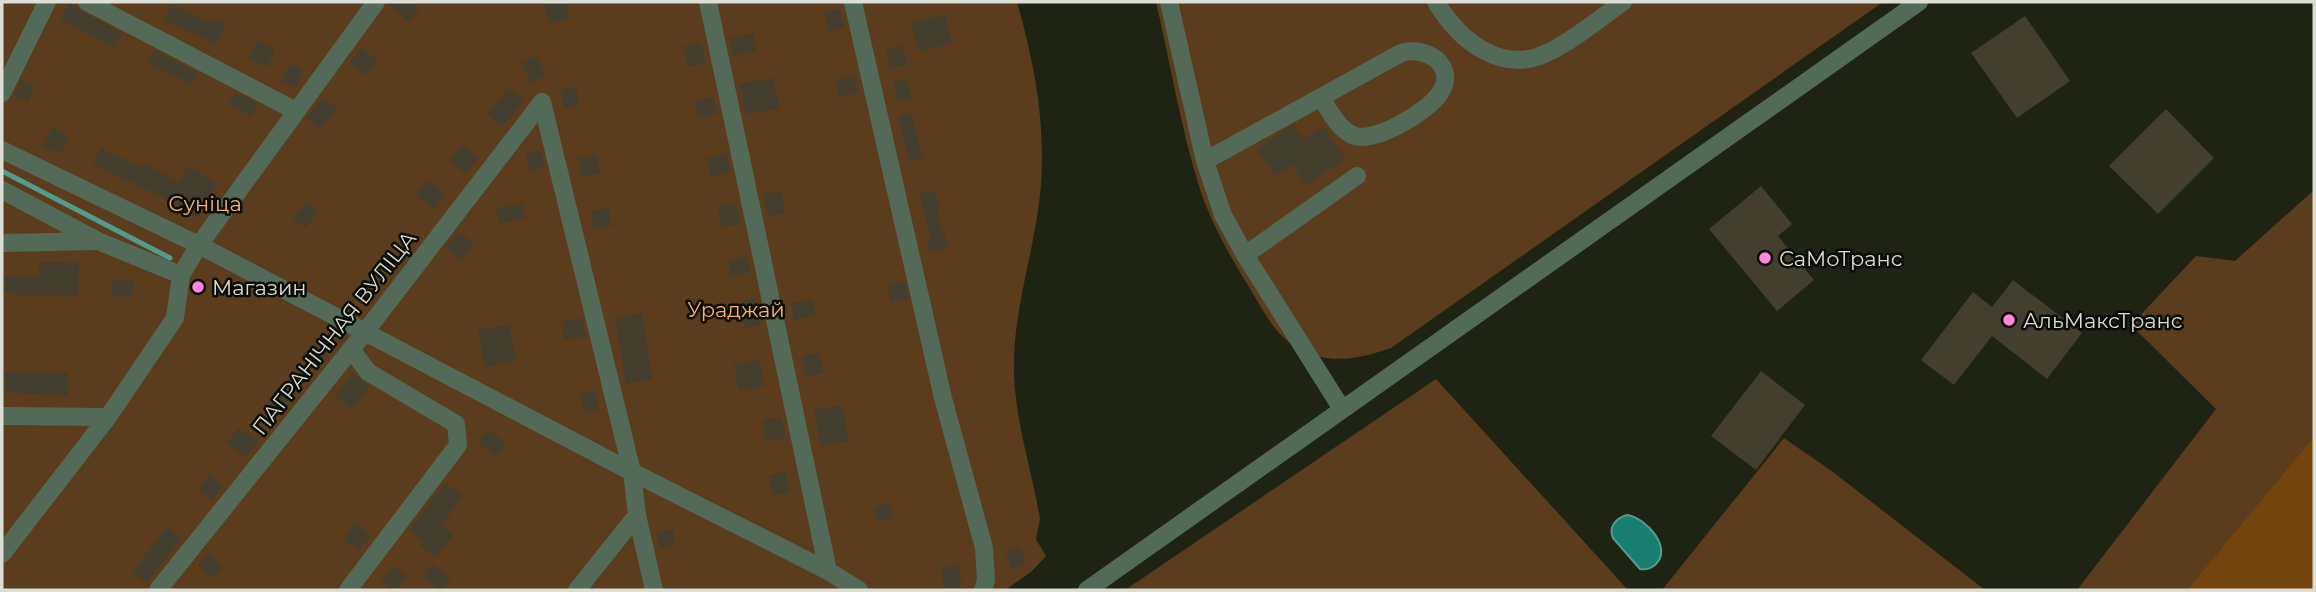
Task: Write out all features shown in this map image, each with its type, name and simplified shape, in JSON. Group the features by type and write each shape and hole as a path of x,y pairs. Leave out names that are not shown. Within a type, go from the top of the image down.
{"street":[{"path":"2,93 47,2"},
{"path":"87,2 296,111"},
{"path":"2,554 108,416 175,318 181,275 199,245 376,2"},
{"path":"708,2 828,571"},
{"path":"853,2 940,386 984,548 986,580 983,590"},
{"path":"1169,2 1205,161 1223,215 1245,255 1342,409"},
{"path":"1437,2 1456,29 1471,44 1506,59 1526,59 1545,54 1623,2"},
{"path":"1087,590 1919,2"},
{"path":"1205,161 1321,97 1401,53 1421,50 1436,59 1445,77 1444,85 1432,102 1388,130 1365,138 1348,133 1321,97"},
{"name":"ПАГРАНІЧНАЯ ВУЛІЦА","path":"158,590 365,332 542,102 632,472"},
{"path":"2,150 199,245 632,472 828,571 859,590"},
{"path":"1245,255 1357,176"},
{"path":"2,191 98,241 181,275"},
{"path":"2,243 98,241"},
{"path":"348,590 458,445 456,424 368,372 351,349"},
{"path":"2,416 108,416"},
{"path":"632,472 637,515 654,590"},
{"path":"578,590 637,515"}],"green space":[{"name":"Ураджай","path":"2,2 1017,2 1038,97 1042,170 1037,215 1015,337 1014,378 1019,419 1040,519 1036,539 1046,556 1031,572 1005,590 2,590"},
{"path":"1156,2 1883,2 1391,348 1367,355 1333,359 1299,349 1277,331 1222,239 1203,197 1192,161"},
{"path":"2314,190 2314,590 2077,590 2216,409 2131,325 2196,256 2235,261"},
{"path":"1436,379 1628,590 1125,590"},
{"path":"1784,438 1833,472 1985,590 1662,590"}],"shaded area":[{"path":"2314,437 2314,590 2187,590"}],"water":[{"path":"1627,515 1642,521 1659,542 1660,558 1650,568 1640,569 1613,538 1614,524"}],"building":[{"path":"387,2 411,2 419,9 409,21"},
{"path":"543,2 565,2 569,18 549,23"},
{"path":"69,4 122,33 115,48 61,20"},
{"path":"172,4 209,23 211,18 226,26 217,44 164,20"},
{"path":"840,9 845,27 829,31 825,13"},
{"path":"945,14 952,43 919,52 911,23"},
{"path":"2025,16 2070,81 2017,118 1971,53"},
{"path":"753,33 756,51 733,56 730,38"},
{"path":"257,41 275,50 267,67 248,58"},
{"path":"701,43 705,63 688,66 684,46"},
{"path":"901,45 907,64 891,68 886,50"},
{"path":"361,48 377,60 364,75 349,63"},
{"path":"154,50 198,73 192,84 148,63"},
{"path":"536,56 546,75 532,83 521,64"},
{"path":"290,64 303,71 295,88 281,81"},
{"path":"854,76 857,93 839,97 836,79"},
{"path":"773,78 779,108 746,114 740,84"},
{"path":"907,79 912,98 898,101 894,83"},
{"path":"21,80 35,86 28,102 14,95"},
{"path":"576,87 579,105 565,108 561,90"},
{"path":"509,88 524,101 502,127 487,114"},
{"path":"235,92 258,104 251,116 229,105"},
{"path":"713,97 716,114 698,117 695,101"},
{"path":"323,98 337,109 320,129 306,118"},
{"path":"2166,109 2214,158 2158,214 2109,166"},
{"path":"911,114 923,157 909,161 898,117"},
{"path":"1293,125 1303,140 1323,126 1345,159 1306,185 1292,164 1275,175 1257,149"},
{"path":"52,127 69,136 60,154 43,145"},
{"path":"462,145 478,158 465,173 450,160"},
{"path":"101,148 142,168 143,164 179,182 188,166 217,183 198,218 169,200 93,164"},
{"path":"540,150 545,167 531,171 526,154"},
{"path":"727,154 730,172 710,176 707,158"},
{"path":"597,155 600,173 582,176 578,158"},
{"path":"428,180 446,195 434,209 416,195"},
{"name":"СаМоТранс","path":"1761,186 1792,224 1778,236 1814,280 1777,311 1709,229"},
{"path":"930,190 930,193 935,191 940,208 936,209 949,247 931,252 927,239 931,238 919,193"},
{"path":"781,191 785,213 768,216 763,194"},
{"path":"307,203 318,212 305,228 293,218"},
{"path":"522,203 525,218 499,223 496,208"},
{"path":"736,203 740,224 722,227 718,206"},
{"path":"608,208 612,226 594,229 591,211"},
{"path":"459,232 474,244 461,260 446,247"},
{"path":"747,256 750,272 731,276 728,260"},
{"path":"39,262 79,263 78,296 14,296 14,292 2,291 2,276 39,277"},
{"path":"112,280 133,281 132,297 112,296"},
{"name":"АльМаксТранс","path":"2013,280 2082,333 2047,379 1992,336 1954,385 1921,360 1973,292 1992,307"},
{"path":"905,282 909,299 890,302 888,285"},
{"path":"755,299 760,325 745,328 741,302"},
{"path":"812,299 815,316 794,320 791,303"},
{"path":"642,313 652,379 626,384 615,318"},
{"path":"582,318 586,336 565,340 561,322"},
{"path":"509,325 516,361 485,367 478,330"},
{"path":"312,343 327,354 317,369 301,357"},
{"path":"819,353 823,373 806,377 802,357"},
{"path":"759,360 764,386 739,391 734,364"},
{"path":"298,367 308,375 281,412 266,401"},
{"path":"1761,371 1805,405 1756,470 1711,436"},
{"path":"2,372 68,373 67,396 2,392"},
{"path":"353,373 369,386 352,409 335,397"},
{"path":"595,390 599,409 584,412 580,393"},
{"path":"842,405 849,441 821,446 814,410"},
{"path":"781,417 785,438 766,441 762,420"},
{"path":"239,428 258,441 246,457 227,443"},
{"path":"487,430 506,443 496,456 478,443"},
{"path":"785,472 789,492 773,495 769,475"},
{"path":"209,475 223,486 212,500 198,490"},
{"path":"446,483 463,496 441,526 453,535 435,557 420,545 424,541 409,530"},
{"path":"890,503 893,519 877,522 874,507"},
{"path":"355,523 371,535 359,550 343,539"},
{"path":"167,527 182,538 147,583 133,572"},
{"path":"673,530 675,545 660,548 657,532"},
{"path":"1020,547 1026,564 1012,569 1006,553"},
{"path":"208,554 222,566 213,578 198,566"},
{"path":"432,564 451,579 442,590 422,577"},
{"path":"958,565 962,587 945,590 941,568"},
{"path":"393,566 406,576 395,590 381,581"}],"waterway":[{"path":"2,171 170,258"}],"place":[{"name":"СаМоТранс","path":"1765,258"},
{"name":"Магазин","path":"198,287"},
{"name":"АльМаксТранс","path":"2009,320"}],"park label":[{"name":"Суніца","path":"205,203"}]}
